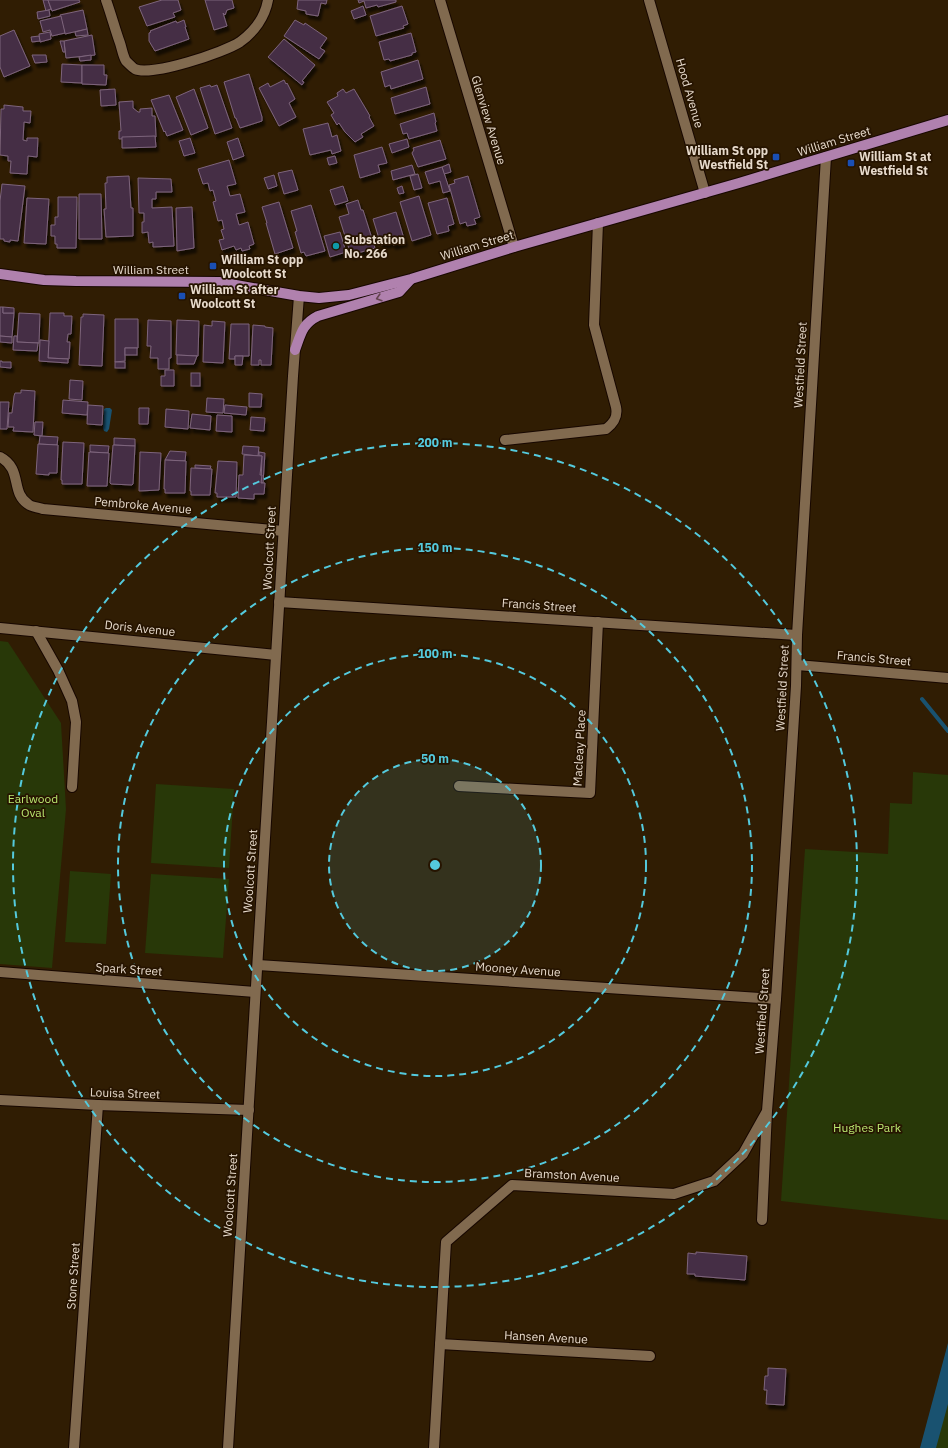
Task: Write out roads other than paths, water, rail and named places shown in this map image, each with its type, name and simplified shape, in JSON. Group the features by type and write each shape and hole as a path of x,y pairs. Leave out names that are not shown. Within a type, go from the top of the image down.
{"main road":[{"name":"William Street","path":"0,274 44,280 219,282 319,298 349,295 411,279 514,247 706,193 948,120"},
{"path":"295,350 306,324 310,320 318,316 399,292 411,279"}],"street":[{"path":"106,0 126,61 135,69 148,71 198,59 225,50 239,42 253,31 262,18 268,0"},
{"name":"Glenview Avenue","path":"440,0 514,247"},
{"name":"Hood Avenue","path":"650,0 706,193"},
{"name":"Westfield Street","path":"762,1220 767,1111 776,999 797,665 797,635 826,157"},
{"path":"505,440 606,429 615,420 617,414 616,407 594,325 598,223"},
{"name":"Woolcott Street","path":"228,1448 283,531 299,296"},
{"name":"Pembroke Avenue","path":"0,457 8,462 14,471 20,495 28,505 43,509 283,531"},
{"name":"Francis Street","path":"279,602 797,635"},
{"name":"Macleay Place","path":"458,786 590,793 598,622"},
{"name":"Doris Avenue","path":"0,628 276,655"},
{"path":"36,631 58,670 72,701 76,722 76,743 72,787"},
{"name":"Francis Street","path":"797,665 948,678"},
{"name":"Mooney Avenue","path":"258,965 776,999"},
{"name":"Spark Street","path":"0,972 255,992"},
{"name":"Louisa Street","path":"0,1100 249,1110"},
{"name":"Stone Street","path":"74,1448 98,1105"},
{"name":"Bramston Avenue","path":"434,1448 446,1242 512,1185 674,1194 714,1181 743,1154 767,1111"},
{"name":"Hansen Avenue","path":"440,1344 650,1356"}],"water":[{"path":"110,408 112,410 109,429 107,432 104,431 103,428 104,409"},
{"path":"948,1343 948,1404 936,1448 920,1448"}],"waterway":[{"path":"922,699 948,731"}],"place":[{"name":"William St opp Westfield St","path":"776,157"},
{"name":"William St at Westfield St","path":"851,163"},
{"name":"Substation No. 266","path":"336,246"},
{"name":"William St opp Woolcott St","path":"213,266"},
{"name":"William St after Woolcott St","path":"182,296"}],"park label":[{"name":"Earlwood Oval","path":"33,805"},
{"name":"Hughes Park","path":"867,1127"}]}
